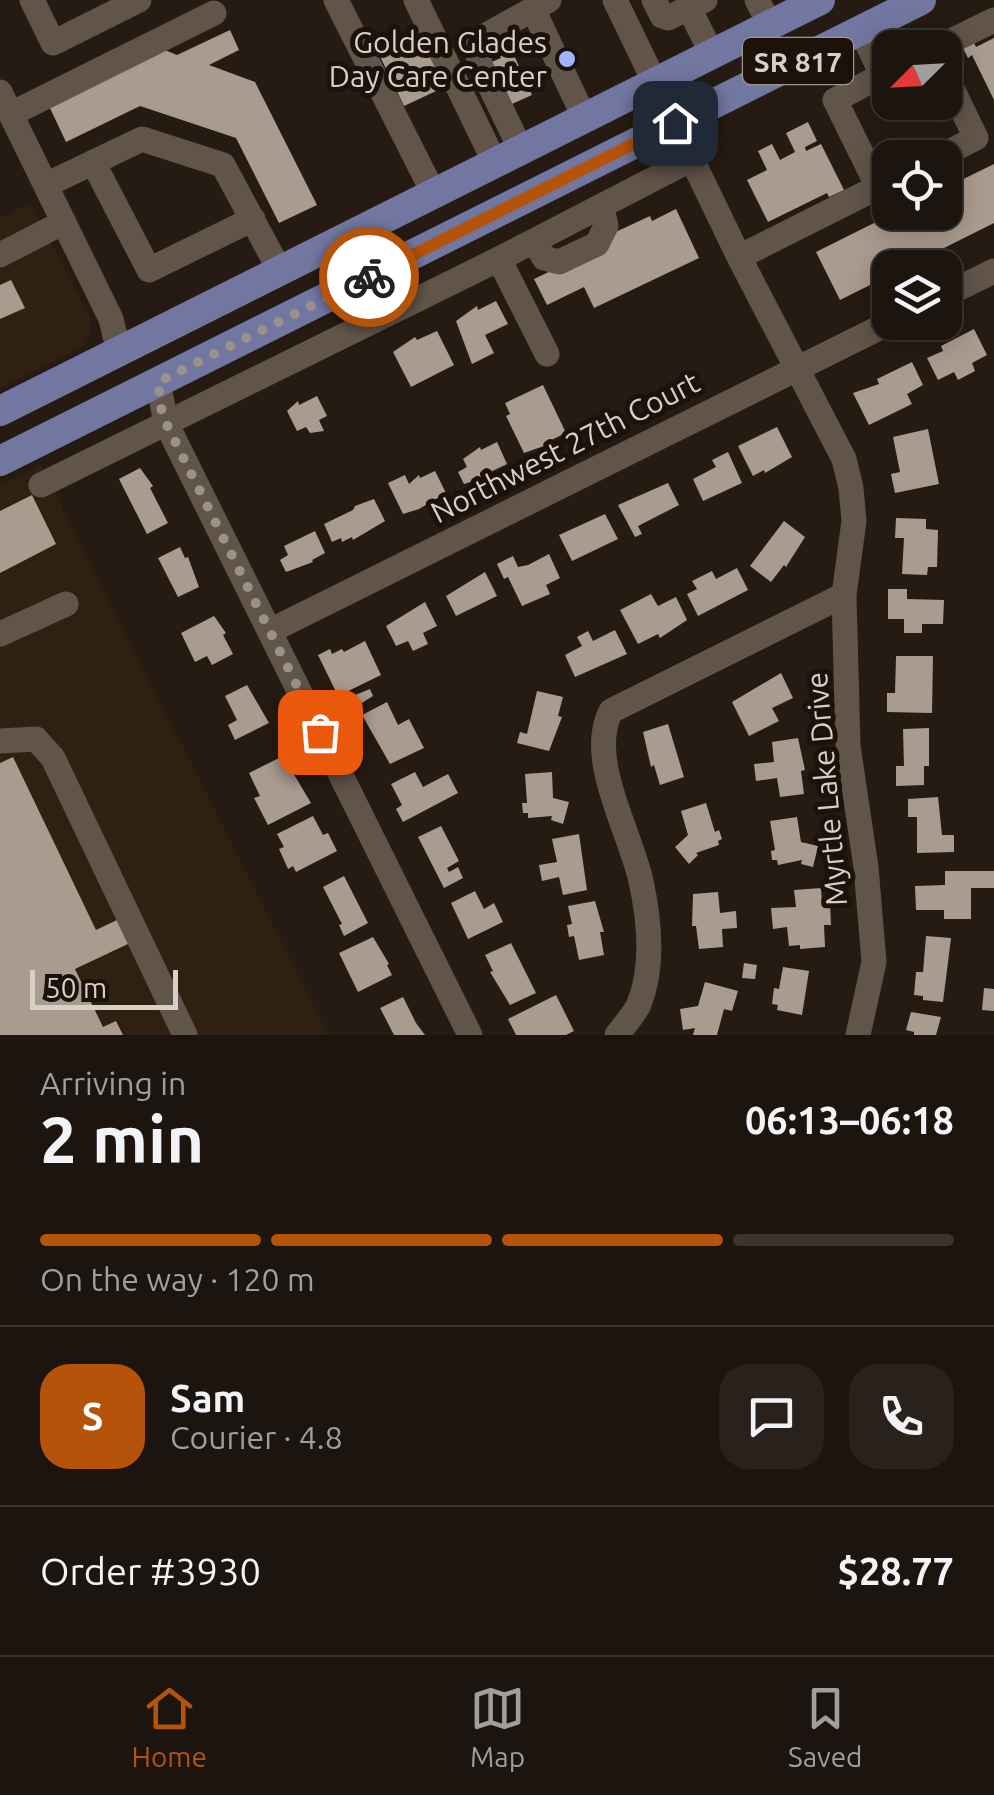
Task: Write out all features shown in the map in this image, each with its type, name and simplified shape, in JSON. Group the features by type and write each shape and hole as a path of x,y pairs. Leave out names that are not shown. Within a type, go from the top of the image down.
{"main road":[{"name":"SR 817","path":"4,400 119,352 656,83 712,54 764,12 820,0"},
{"name":"SR 817","path":"0,461 922,0"},
{"path":"158,382 158,358 195,314"},
{"path":"77,423 102,390 118,377 119,352"}],"street":[{"path":"32,0 53,42 139,0"},
{"path":"336,0 434,194"},
{"path":"416,0 508,157"},
{"name":"Myrtle Lake Drive","path":"615,0 844,459 851,488 854,522 844,594 848,746 866,867 874,962 858,1035"},
{"path":"654,0 662,16 668,18 697,4 712,54"},
{"path":"508,157 476,44 541,4 584,119"},
{"path":"119,352 111,318 6,103 214,14"},
{"path":"962,36 994,20"},
{"path":"862,30 872,48"},
{"path":"872,80 835,100 872,163"},
{"path":"962,109 976,138 962,145"},
{"path":"46,186 142,138 223,164 280,271"},
{"path":"40,485 602,208 692,158"},
{"path":"94,162 149,270 253,219"},
{"path":"740,257 872,190"},
{"path":"0,255 64,222"},
{"path":"499,259 547,354"},
{"path":"962,286 994,270"},
{"name":"Northwest 27th Court","path":"270,632 872,331"},
{"path":"158,382 166,423 470,1035"},
{"path":"617,1035 639,1004 648,959 647,922 641,880 602,752 602,728 612,711 844,594"},
{"path":"0,634 66,604"},
{"path":"0,741 36,739 52,758 185,1035"}],"shaded area":[{"path":"31,203 90,318 89,335 82,348 0,389 0,218"},
{"path":"41,465 328,1035 0,1035 0,486"}],"building":[{"path":"421,26 449,85 404,106 376,48"},
{"path":"230,30 239,50 209,65 255,82 317,205 279,223 236,138 140,106 66,142 49,106 160,48 177,55"},
{"path":"994,38 994,100 972,55 968,58 962,46 973,41 976,47"},
{"path":"508,42 532,95 501,109 482,66 501,58 496,47"},
{"path":"808,122 817,141 805,147 806,151 821,144 844,190 829,197 827,193 768,222 747,180 767,170 758,151 772,144 780,160 795,152 786,133"},
{"path":"994,164 994,223 940,250 872,250 872,284 840,300 816,252 872,224 872,230 962,230 962,180"},
{"path":"676,209 699,258 594,308 584,287 547,305 534,279 610,243 607,236"},
{"path":"11,280 25,308 0,319 0,285"},
{"path":"496,301 508,324 485,335 494,353 472,364 456,321 477,306 478,310"},
{"path":"974,329 987,355 972,363 975,371 958,380 954,372 938,380 927,358 943,351 941,346 953,340 962,340 962,335"},
{"path":"437,331 454,365 411,387 393,352 415,337 417,340"},
{"path":"912,362 923,385 907,394 912,404 869,425 853,393 879,384 877,379"},
{"path":"543,385 566,433 524,453 506,416 510,414 505,403"},
{"path":"317,396 327,416 319,420 324,431 310,433 306,427 297,431 287,411 298,401 299,405"},
{"path":"777,427 792,457 753,476 738,446"},
{"path":"928,429 939,484 895,493 891,474 900,472 893,437"},
{"path":"497,442 507,464 464,484 458,472 467,467 463,459 480,447 481,450"},
{"path":"728,452 742,483 703,501 693,479 716,467 712,460"},
{"path":"140,468 153,486 150,488 168,523 147,534 119,479"},
{"path":"435,471 446,493 403,514 388,483 405,475 409,484 419,475 420,478"},
{"path":"668,483 679,505 638,526 642,534 635,537 618,505"},
{"path":"32,495 56,544 0,573 0,511"},
{"path":"374,499 385,521 353,540 352,537 342,542 341,538 332,542 324,524"},
{"path":"605,514 618,539 572,561 559,535"},
{"path":"896,518 926,519 926,529 938,530 937,567 928,567 927,575 902,574 904,538 895,538"},
{"path":"784,521 805,537 771,582 750,566"},
{"path":"315,531 325,553 286,572 280,560 288,555 284,546"},
{"path":"180,547 199,587 178,597 158,558"},
{"path":"549,554 560,578 546,585 550,594 522,606 497,564 513,556 518,567"},
{"path":"737,568 748,590 698,616 687,594 697,589 692,581 712,571 716,579"},
{"path":"485,572 497,596 456,616 446,596"},
{"path":"888,589 907,589 907,599 944,600 943,624 922,624 922,633 904,633 904,619 888,619"},
{"path":"651,594 658,606 676,597 687,620 660,638 658,634 638,644 620,610"},
{"path":"425,602 437,626 423,633 428,644 413,651 408,641 396,646 386,626"},
{"path":"214,616 226,633 223,635 233,654 212,665 207,656 195,662 181,633"},
{"path":"615,630 627,654 575,677 565,655 582,646 577,637 588,631 593,641"},
{"path":"365,641 381,675 338,696 318,655 330,649 332,654 342,649 344,652"},
{"path":"896,656 933,656 932,713 887,712 887,693 895,693"},
{"path":"781,673 793,698 772,708 779,721 749,736 732,702"},
{"path":"247,685 269,723 235,740 228,725 237,720 225,696"},
{"path":"370,689 373,696 349,711 343,700"},
{"path":"537,691 563,697 558,716 562,717 549,751 517,743 520,732 527,734"},
{"path":"387,702 398,725 409,719 424,748 390,764 362,715"},
{"path":"668,724 684,777 660,785 654,765 651,767 643,732"},
{"path":"929,728 929,766 924,766 924,785 896,786 896,766 904,766 903,729"},
{"path":"798,738 805,770 801,771 804,794 780,797 777,778 756,781 754,764 774,762 772,742"},
{"path":"283,756 311,803 268,825 254,798 260,796 249,773"},
{"path":"13,757 96,930 119,919 130,943 75,969 103,1027 116,1021 123,1035 0,1035 0,763"},
{"path":"415,772 423,787 448,774 458,793 403,822 396,809 402,805 391,784"},
{"path":"552,772 553,798 569,802 563,824 551,820 552,816 528,818 528,813 523,813 522,803 527,803 525,774"},
{"path":"938,797 942,835 954,835 954,852 917,853 917,817 908,817 908,799"},
{"path":"706,803 715,832 719,830 722,839 719,845 696,853 689,864 675,847 688,835 681,811"},
{"path":"313,816 337,851 296,872 293,866 288,869 277,834"},
{"path":"797,817 801,842 818,846 813,867 801,864 802,860 778,865 777,860 772,860 771,851 775,850 770,821"},
{"path":"441,826 459,861 447,868 449,872 458,867 463,878 444,888 418,837"},
{"path":"579,834 587,890 563,895 559,877 542,881 539,865 557,862 552,839"},
{"path":"945,871 994,871 994,888 971,888 971,919 944,919 944,910 916,910 915,886 945,885"},
{"path":"344,876 368,923 344,936 323,887"},
{"path":"821,888 822,905 830,904 831,925 824,925 825,947 789,946 787,927 773,929 771,908 796,907 794,890"},
{"path":"475,891 484,909 494,903 503,922 468,939 451,903"},
{"path":"718,892 720,913 736,911 737,928 722,929 723,947 699,949 696,926 692,926 693,894"},
{"path":"595,901 604,932 600,932 604,955 579,960 574,936 569,937 567,925 572,924 568,906"},
{"path":"926,936 951,938 943,1002 914,995 916,972 923,972"},
{"path":"373,937 392,975 358,992 339,953"},
{"path":"511,943 536,993 510,1005 490,972 493,971 485,955"},
{"path":"744,963 757,965 755,979 742,978"},
{"path":"783,967 809,971 802,1015 777,1010 778,1005 772,1004"},
{"path":"705,982 738,991 732,1011 724,1009 717,1035 693,1035 695,1028 683,1030 680,1009 698,1006"},
{"path":"984,988 994,989 994,1011 982,1010"},
{"path":"556,995 574,1031 566,1035 516,1035 508,1019"},
{"path":"403,997 425,1035 394,1035 380,1008"},
{"path":"911,1012 941,1017 936,1035 914,1035 906,1030"}],"way so far":[{"path":"320,732 166,423 158,382 369,277"}],"place":[{"name":"Golden Glades Day Care Center","path":"567,59"}],"route":[{"path":"369,277 675,123"}]}
